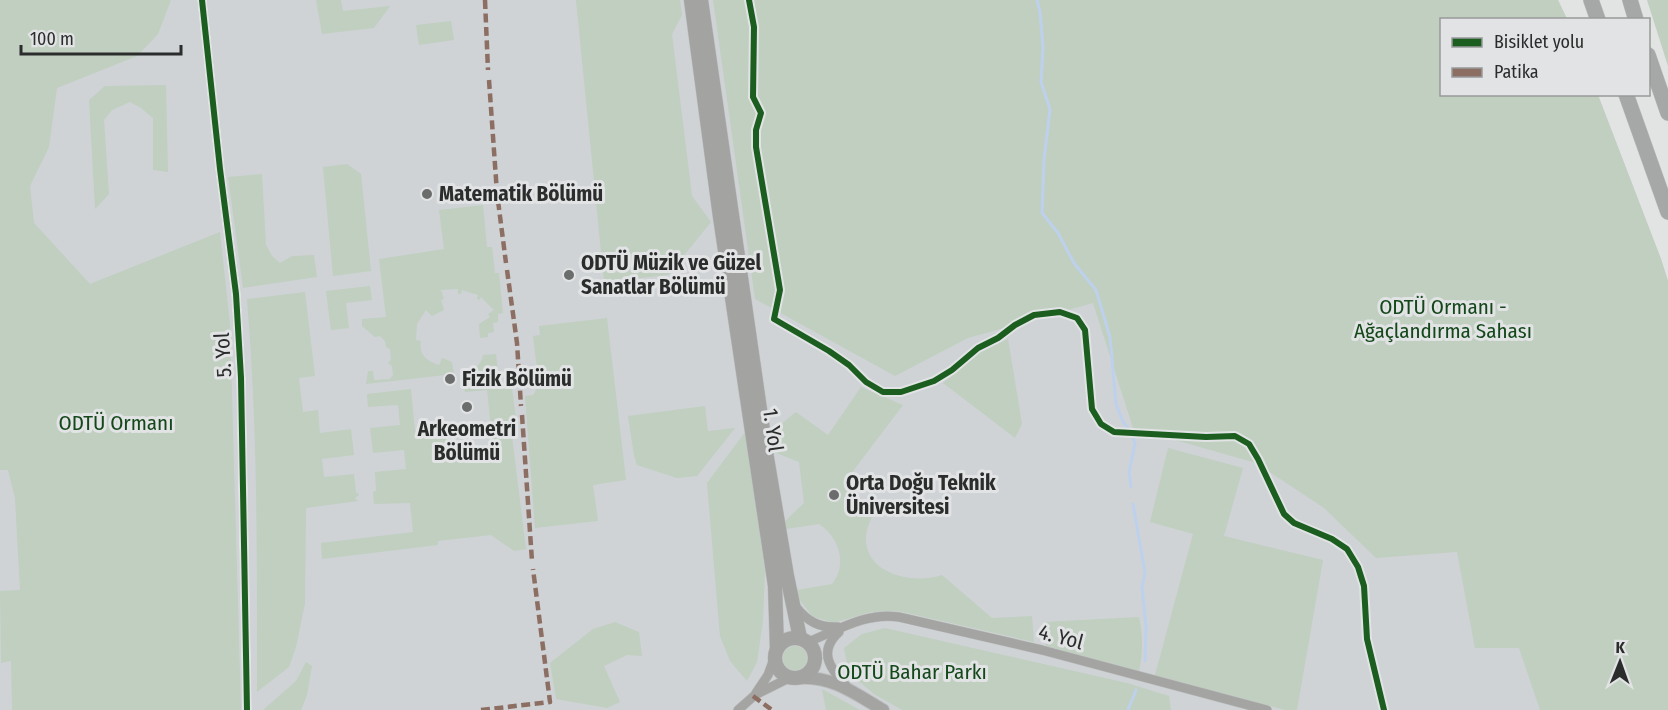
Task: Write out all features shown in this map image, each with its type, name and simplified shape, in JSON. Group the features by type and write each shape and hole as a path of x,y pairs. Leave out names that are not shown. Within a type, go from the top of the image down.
{"main road":[{"name":"1. Yol","path":"691,0 753,403 775,586 776,652"},
{"name":"1. Yol","path":"701,0 726,216"},
{"path":"1591,0 1597,18"},
{"path":"1630,0 1635,18"},
{"path":"1650,61 1668,113"},
{"path":"1627,96 1668,212"},
{"name":"1. Yol","path":"753,403 790,597 804,640"},
{"path":"789,638 804,640 815,653 814,666 804,676 795,677 780,671 776,664 776,652 780,644 789,638"}],"street":[{"name":"5. Yol","path":"202,0 220,169 237,294 241,378 246,710"},
{"name":"4. Yol","path":"790,597 802,615 810,621 826,627 846,627"},
{"name":"4. Yol","path":"804,640 846,627 861,619 878,616 903,617 1042,650 1267,710"},
{"path":"846,627 831,641 827,652 833,670 849,690"},
{"path":"738,710 755,695 768,675 776,652"},
{"path":"755,695 795,677 810,677 830,680 883,710"}],"shaded area":[{"name":"Orta Doğu Teknik Üniversitesi","path":"0,0 1558,0 1567,18 1440,18 1440,96 1598,96 1668,281 1668,710 0,710"}],"green space":[{"name":"ODTÜ Ormanı","path":"0,0 171,0 158,34 137,56 57,88 49,147 30,186 34,223 90,284 220,232 230,324 241,710 12,710 11,661 1,663 0,591 20,590 15,498 8,470 0,470"},
{"path":"316,0 341,0 343,11 390,6 374,28 322,34"},
{"path":"576,0 680,0 682,15 672,34 692,196 711,222 668,275 604,282"},
{"name":"ODTÜ Ormanı - Ağaçlandırma Sahası","path":"713,0 1558,0 1567,18 1440,18 1440,96 1598,96 1661,259 1668,281 1668,710 1540,710 1519,648 1475,648 1457,552 1376,558 1324,508 1256,463 1133,428 1093,303 968,338 895,376 755,299"},
{"path":"1647,0 1668,0 1668,66"},
{"path":"451,21 454,40 419,45 416,25"},
{"path":"166,85 168,172 153,170 153,118 130,102 112,110 104,120 109,194 95,209 89,100 105,86"},
{"path":"347,164 361,174 371,271 333,276 323,167"},
{"path":"262,174 266,245 272,256 280,263 292,256 314,255 317,277 243,288 228,177"},
{"path":"483,205 487,247 492,247 495,273 499,273 503,313 498,314 498,322 493,323 494,332 488,333 488,337 480,338 479,324 490,317 488,314 494,310 481,297 479,300 478,295 462,290 461,294 458,294 458,289 441,290 444,310 432,316 426,310 417,324 416,340 421,341 422,354 431,362 439,365 442,358 452,362 454,374 366,384 368,371 373,371 374,380 390,379 393,375 392,366 388,363 391,360 390,349 386,347 385,341 380,336 375,337 362,326 362,319 386,317 379,259 444,249 439,210"},
{"path":"370,286 372,300 346,303 349,328 331,330 326,291"},
{"path":"305,292 315,376 299,378 303,412 318,410 320,433 351,429 354,455 322,459 324,477 354,474 356,493 359,495 355,498 358,501 306,508 305,603 296,647 289,667 257,692 255,446 247,299"},
{"path":"607,318 626,480 593,485 598,521 535,528 525,396 533,395 539,385 533,336 540,335 539,326"},
{"path":"1008,339 1022,424 1015,438 943,383 981,351"},
{"path":"496,354 498,371 465,375 465,370 477,366 483,355"},
{"path":"499,381 500,389 512,388 516,419 510,420 526,549 514,551 491,535 438,541 438,545 322,559 321,543 413,532 410,503 374,504 375,472 406,469 404,450 373,453 370,428 400,425 398,405 368,407 367,394 411,389 415,431 445,428 449,461 466,459 467,463 477,462 477,458 494,456 487,390 465,392 464,385"},
{"path":"861,387 903,405 844,483 875,511 866,534 866,542 869,554 875,563 895,575 931,578 942,575 992,618 1032,616 1034,642 898,611 871,612 833,623 812,616 799,599 797,590 832,584 840,568 839,551 832,536 819,524 786,529 784,522 804,503 799,462 774,452 771,432 796,412 828,435"},
{"path":"705,406 708,431 735,428 697,476 677,478 637,465 628,416"},
{"path":"746,431 765,572 763,620 757,662 747,681 730,661 720,636 707,483"},
{"path":"1168,448 1243,468 1224,536 1323,560 1297,710 1285,710 1155,675 1193,534 1150,522"},
{"path":"1139,617 1142,644 1139,671 1046,646 1044,622"},
{"path":"615,622 639,632 642,656 627,655 604,666 620,702 607,708 556,699 550,663 593,629"},
{"name":"ODTÜ Bahar Parkı","path":"885,628 1127,683 1169,696 1171,710 902,710 874,694 849,673 844,648 862,634"},
{"path":"790,646 800,646 807,653 807,663 800,670 790,670 783,663 783,653"},
{"path":"306,662 312,666 307,695 301,710 263,710 296,681"},
{"path":"822,689 860,710 826,710"}],"waterway":[{"path":"1037,0 1043,47 1041,82 1050,109 1044,160 1042,213 1058,233 1074,263 1096,290 1110,337 1116,404 1135,444 1129,472 1131,487"},
{"path":"1133,504 1145,573 1142,587 1146,626 1145,661"},
{"path":"1128,710 1136,690"}],"marked path":[{"path":"485,0 488,70"},
{"path":"489,80 497,193 506,263"},
{"path":"507,270 517,343 521,406"},
{"path":"522,415 532,561"},
{"path":"481,710 550,702 533,569"},
{"path":"753,696 772,710"}],"cycle path":[{"path":"202,0 236,294 241,378 247,710"},
{"path":"749,0 754,27 753,97 761,113 756,130 756,147 780,290 774,319 829,351 849,365 866,382 883,392 901,392 934,381 952,370 978,348 1034,315 1060,312 1077,318 1085,330 1092,409 1101,424 1114,432 1206,437 1235,436 1249,444 1284,514 1294,523 1332,539 1347,549 1358,567 1364,586 1367,639 1384,710"}],"place":[{"name":"Matematik Bölümü","path":"427,194"},
{"name":"ODTÜ Müzik ve Güzel Sanatlar Bölümü","path":"569,275"},
{"name":"Fizik Bölümü","path":"450,379"},
{"name":"Arkeometri Bölümü","path":"467,407"},
{"name":"Orta Doğu Teknik Üniversitesi","path":"834,495"}]}
